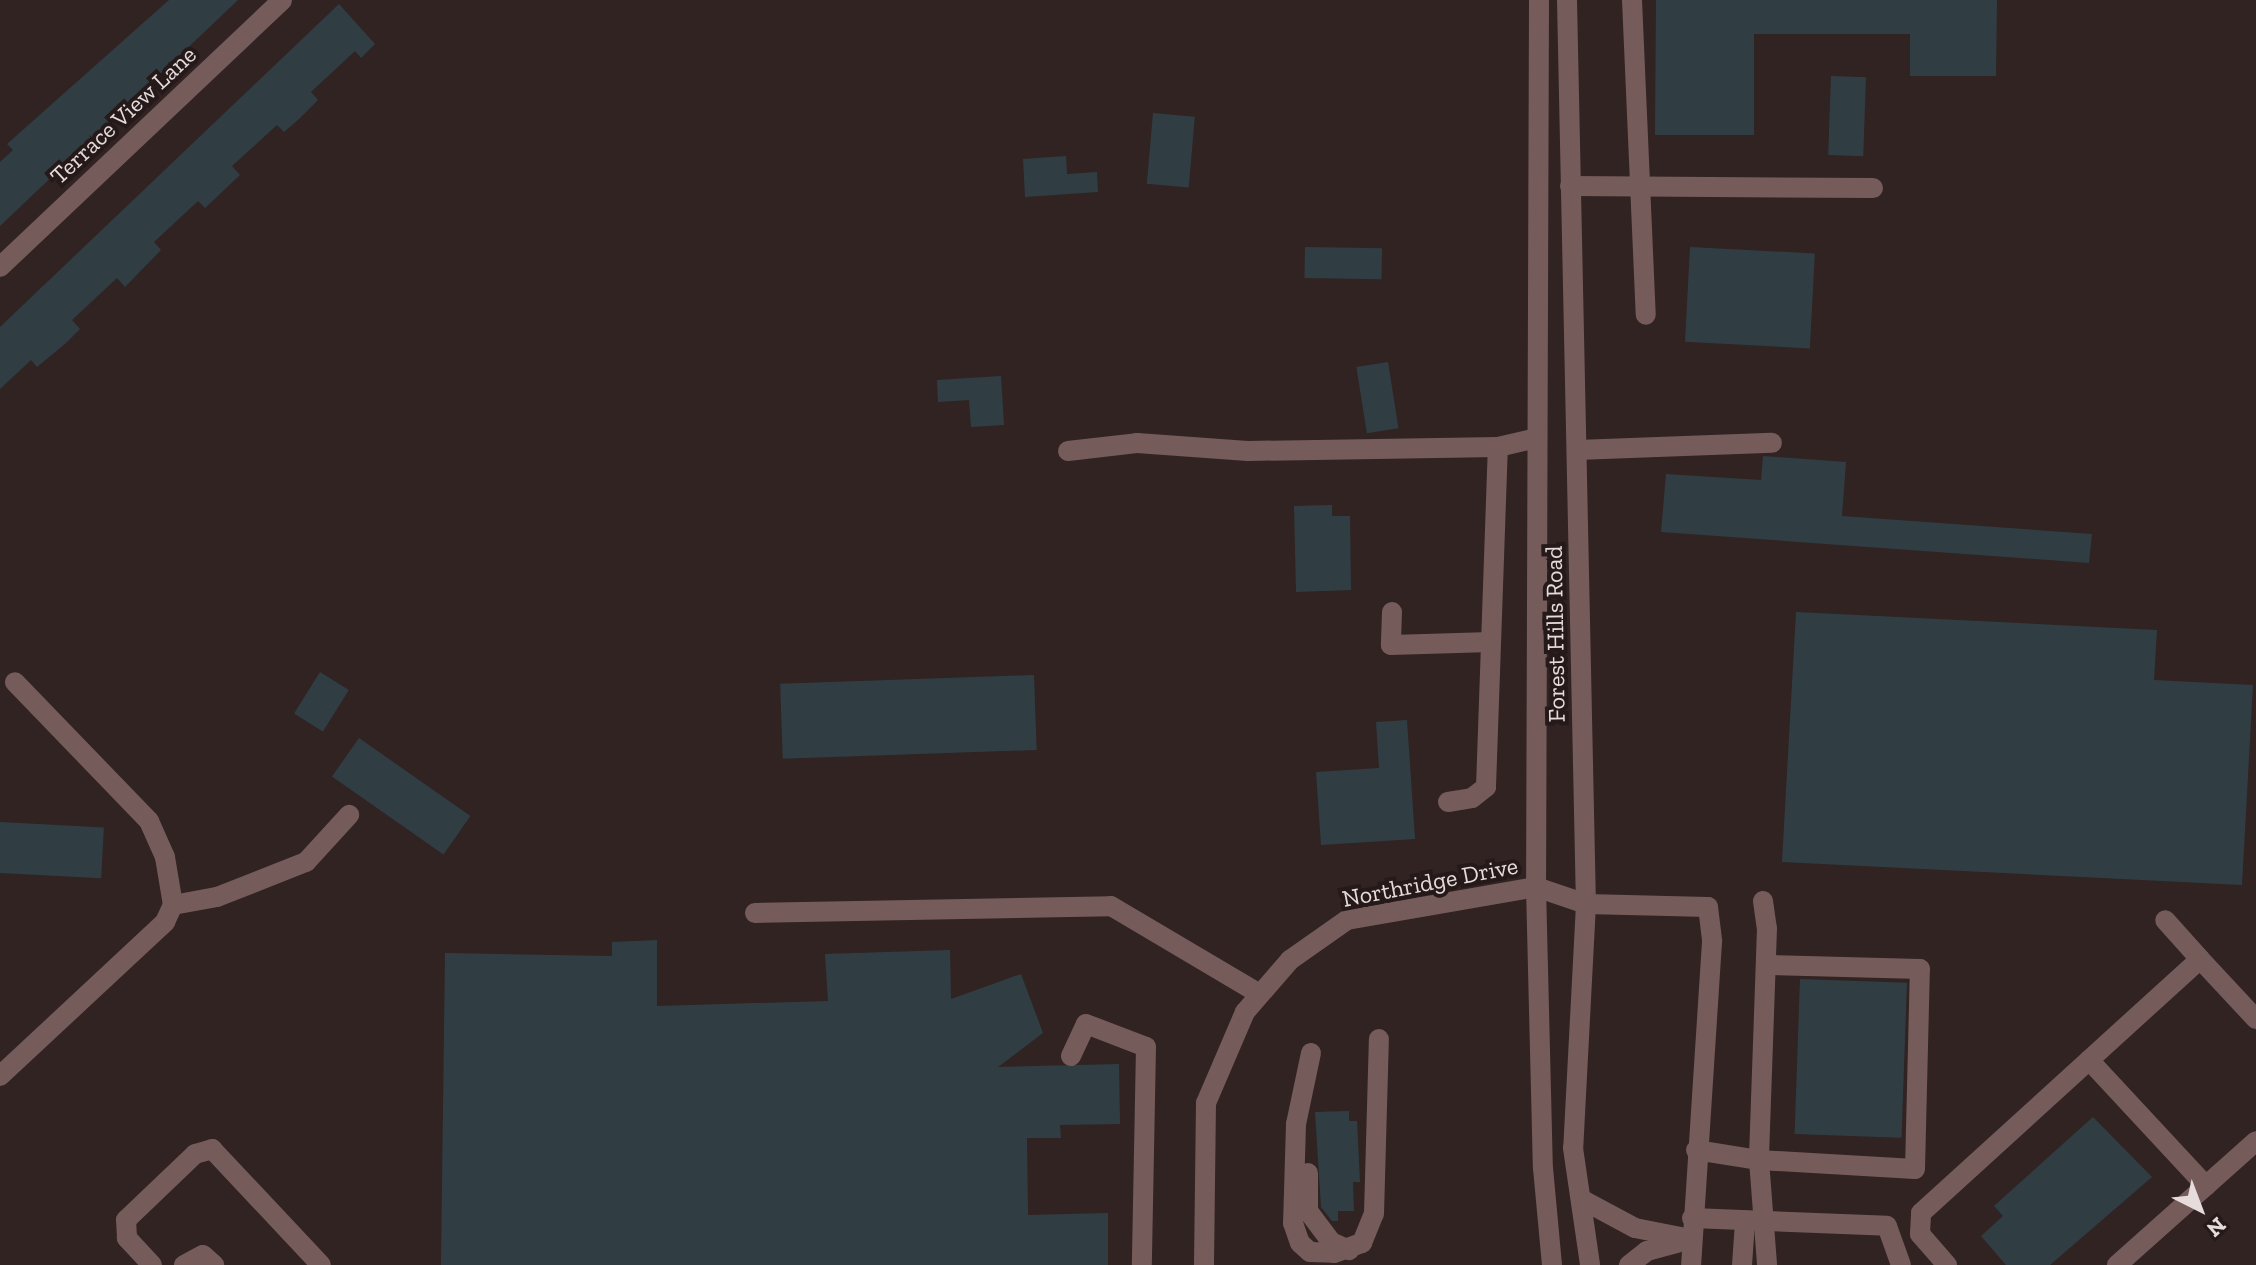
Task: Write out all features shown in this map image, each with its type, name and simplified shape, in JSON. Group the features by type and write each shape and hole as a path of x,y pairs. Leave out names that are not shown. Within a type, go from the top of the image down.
{"street":[{"name":"Terrace View Lane","path":"0,267 282,0"},
{"name":"Forest Hills Road","path":"1539,0 1536,887 1543,1168 1552,1265"},
{"name":"Forest Hills Road","path":"1567,0 1586,904 1573,1148 1590,1265"},
{"path":"1632,0 1643,184 1646,315"},
{"path":"1570,186 1643,184 1873,188"},
{"path":"1068,451 1137,443 1248,451 1498,447 1537,438"},
{"path":"1577,450 1772,443"},
{"path":"1448,802 1472,798 1486,787 1498,447"},
{"path":"1392,612 1391,645 1491,642"},
{"path":"0,1076 165,922 173,905 165,857 149,821 15,682"},
{"path":"173,905 217,897 306,862 349,815"},
{"path":"1536,887 1586,904 1708,907 1712,942 1696,1150 1691,1265"},
{"name":"Northridge Drive","path":"1204,1265 1206,1103 1245,1012 1260,994 1290,960 1347,920 1536,887"},
{"path":"1742,1265 1753,1222 1759,1160 1766,965 1763,901"},
{"path":"755,913 1111,906 1260,994"},
{"path":"2165,920 2256,1019"},
{"path":"1947,1265 1920,1234 1921,1213 2200,959"},
{"path":"1696,1150 1759,1160 1915,1169 1920,969 1766,965"},
{"path":"1071,1056 1086,1024 1146,1047 1142,1265"},
{"path":"1311,1053 1296,1124 1293,1223 1300,1243 1310,1252 1349,1250 1362,1243 1374,1214 1379,1039"},
{"path":"2089,1060 2206,1186"},
{"path":"2117,1265 2256,1141"},
{"path":"152,1265 127,1238 126,1220 195,1154 212,1149 321,1265"},
{"path":"1581,1199 1635,1228 1691,1239"},
{"path":"1692,1218 1887,1226 1901,1265"},
{"path":"1753,1222 1767,1265"},
{"path":"1629,1265 1647,1251 1691,1239"},
{"path":"184,1265 203,1255 214,1265"}],"building":[{"path":"169,0 238,0 0,226 0,162 13,150 7,144"},
{"path":"1656,0 1997,0 1996,76 1910,76 1910,34 1754,34 1754,135 1655,135"},
{"path":"339,4 375,44 361,58 355,51 311,92 318,100 284,132 277,125 232,166 240,175 205,208 198,201 154,242 161,250 125,287 117,278 72,320 80,329 66,343 37,367 31,360 0,389 0,327"},
{"path":"1831,76 1866,77 1863,156 1828,155"},
{"path":"1153,113 1195,117 1189,187 1147,184"},
{"path":"1066,156 1067,174 1097,172 1098,192 1025,197 1023,159"},
{"path":"1305,247 1382,248 1381,279 1304,278"},
{"path":"1690,247 1815,254 1810,348 1685,342"},
{"path":"1388,362 1398,428 1367,433 1356,367"},
{"path":"1001,376 1004,425 971,427 969,400 938,402 937,380"},
{"path":"1763,456 1846,462 1842,516 2092,534 2089,563 1661,532 1666,474 1761,480"},
{"path":"1332,505 1332,516 1350,516 1351,590 1296,592 1294,506"},
{"path":"1796,612 2157,630 2154,680 2253,685 2242,885 1782,862"},
{"path":"320,672 349,690 323,732 294,714"},
{"path":"1034,675 1037,750 783,759 780,684"},
{"path":"1407,720 1415,839 1321,845 1316,772 1379,768 1376,722"},
{"path":"359,738 470,816 443,855 332,777"},
{"path":"0,822 104,827 101,878 0,873"},
{"path":"657,940 657,1006 828,1001 825,954 950,950 951,999 1021,974 1043,1033 998,1067 1119,1064 1120,1124 1060,1125 1061,1138 1027,1138 1028,1215 1108,1213 1108,1265 441,1265 445,953 612,956 612,942"},
{"path":"1800,979 1907,983 1902,1138 1795,1134"},
{"path":"1349,1111 1349,1121 1357,1121 1360,1182 1353,1182 1354,1211 1338,1211 1338,1221 1332,1221 1321,1207 1315,1112"},
{"path":"2093,1117 2152,1177 2050,1265 2006,1265 1981,1236 2003,1216 1994,1206"}]}
